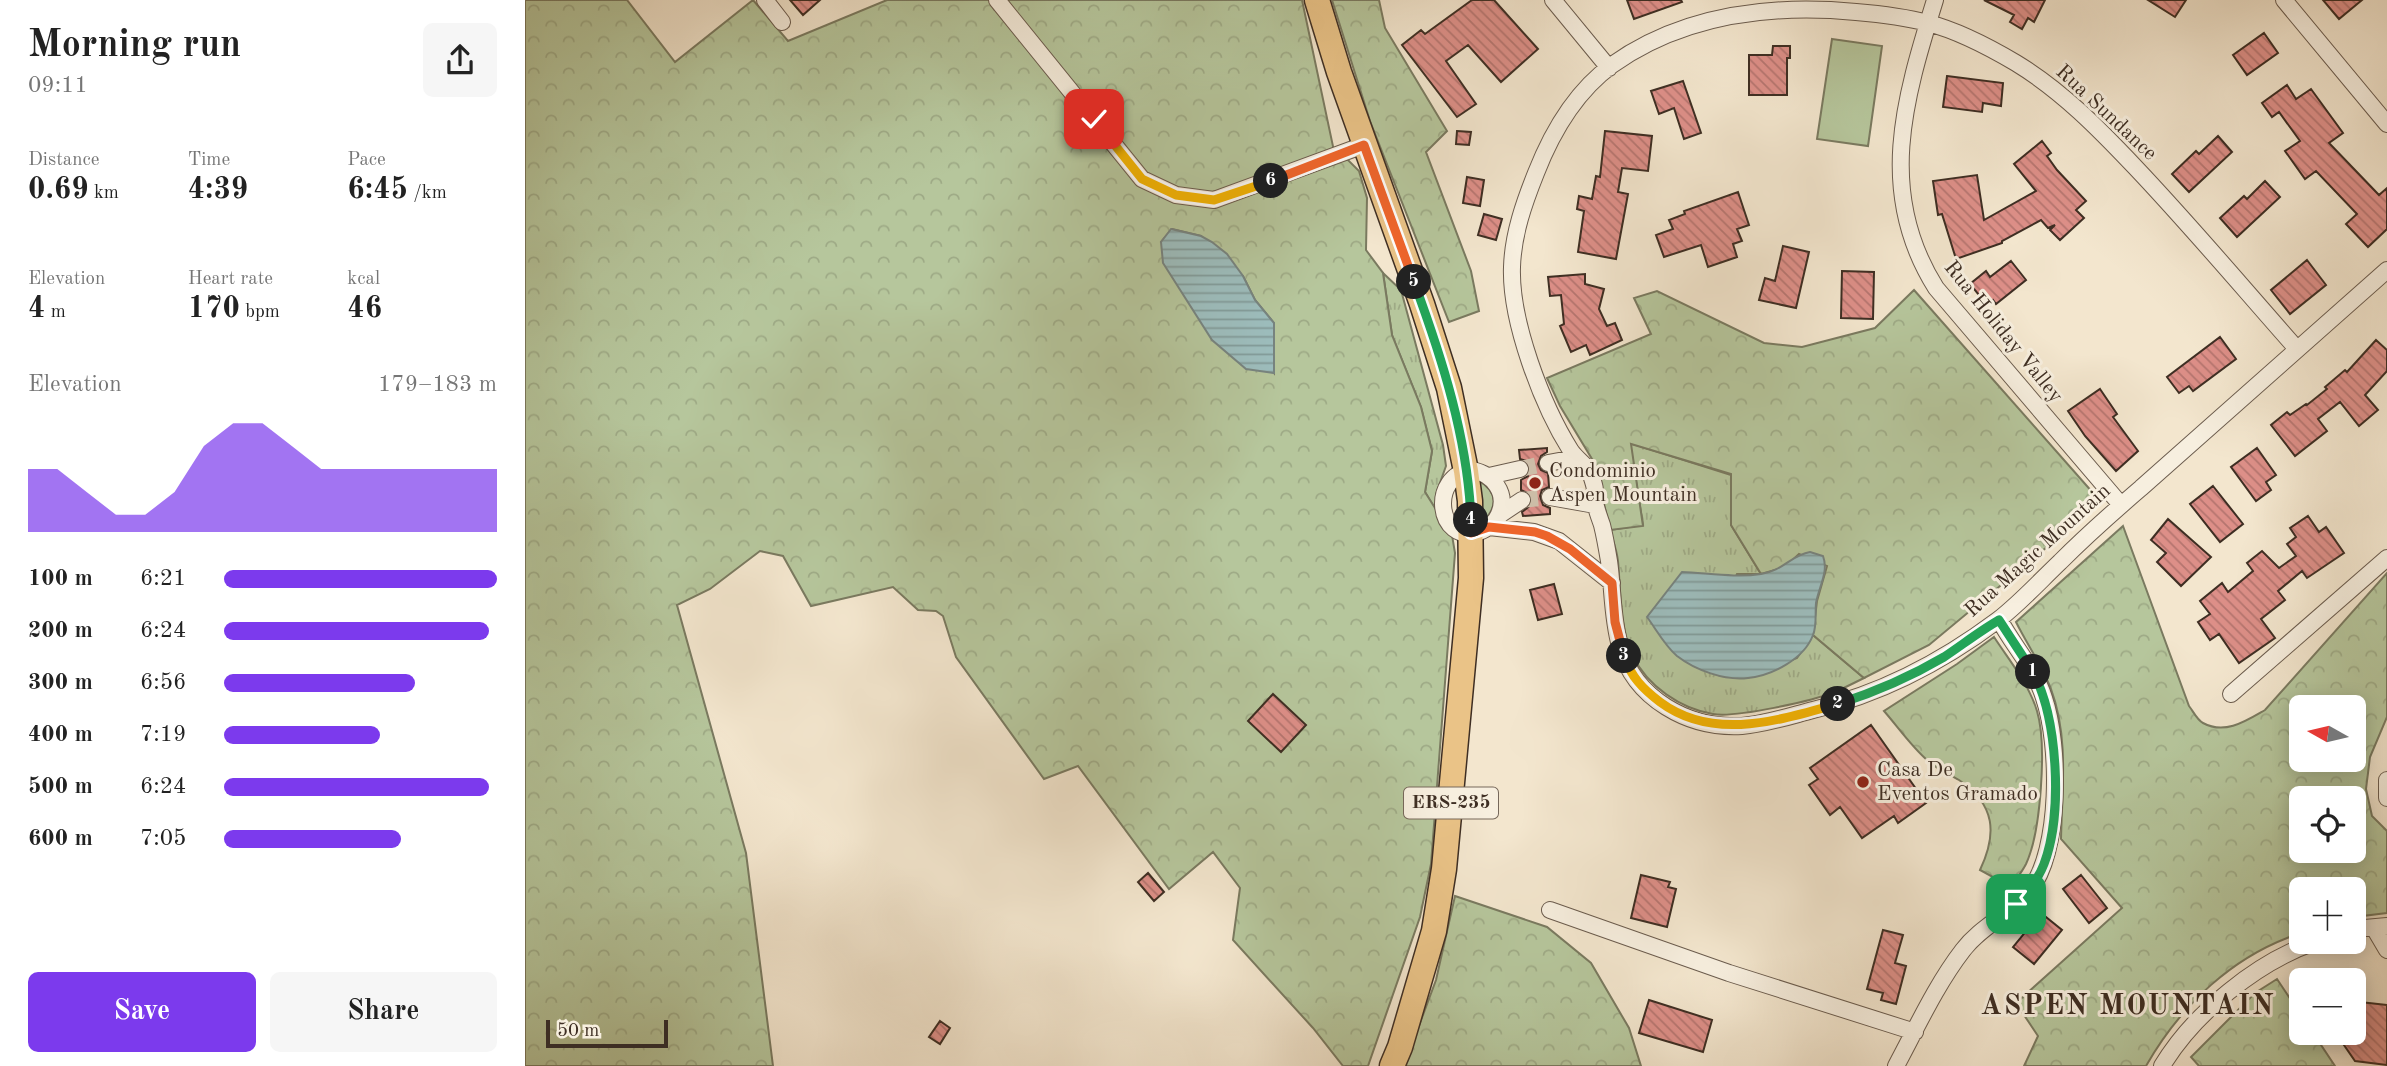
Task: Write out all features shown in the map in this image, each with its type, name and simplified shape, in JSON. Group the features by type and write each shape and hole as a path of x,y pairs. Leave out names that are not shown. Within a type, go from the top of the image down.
{"main road":[{"name":"ERS-235","path":"1317,0 1339,72 1422,304 1478,473 1486,525 1467,627 1441,894 1434,931 1392,1066"}],"street":[{"path":"765,0 782,22"},
{"path":"997,0 1142,179 1168,192 1214,200 1364,145"},
{"path":"1553,0 1609,68"},
{"name":"Rua Holiday Valley","path":"1935,0 1907,102 1899,162 1905,214 1916,250 1936,288 2121,505"},
{"path":"2284,0 2387,124"},
{"name":"Rua Sundance","path":"1595,505 1591,473 1585,463 1575,458 1535,376 1518,319 1512,268 1515,239 1524,204 1547,145 1564,116 1587,89 1609,68 1659,36 1714,18 1776,10 1834,10 1883,15 1928,23 1984,45 2020,65 2082,114 2173,208 2297,349"},
{"name":"Rua Magic Mountain","path":"1595,505 1604,532 1621,649 1641,688 1691,720 1716,725 1760,724 1836,705 1874,692 1945,656 1999,620 2121,505 2387,270"},
{"path":"1548,463 1575,458"},
{"path":"1478,473 1520,469"},
{"path":"1550,497 1595,505"},
{"path":"1486,525 1522,500"},
{"path":"1486,525 1535,532 1559,541 1612,583"},
{"path":"2231,694 2387,558"},
{"path":"1896,1066 1963,949 2031,888 2044,865 2053,832 2053,749 2044,697 2035,675 1999,620"},
{"path":"2387,780 2387,798"},
{"path":"1550,910 1729,973 1915,1032"},
{"path":"2380,927 2387,950"},
{"path":"2162,1066 2189,1028 2242,981 2289,951"}],"green space":[{"path":"525,0 627,0 675,62 753,0 788,41 887,0 990,0 1139,182 1193,203 1347,159 1359,171 1367,198 1366,250 1383,273 1392,335 1421,407 1432,451 1425,492 1452,535 1455,553 1431,864 1420,917 1368,1066 1343,1066 1313,1028 1233,940 1240,888 1213,852 1169,889 1078,766 1044,779 956,657 943,616 936,611 918,610 893,587 811,606 783,556 760,551 710,589 677,605 746,853 773,1066 525,1066","holes":["1172,229 1201,236 1243,276 1255,300 1274,323 1274,373 1161,242"]},
{"path":"1006,0 1302,0 1334,151 1212,195 1177,192 1147,174"},
{"path":"1332,0 1379,0 1385,28 1447,131 1426,152 1471,271 1479,311 1449,322 1370,121"},
{"path":"1832,39 1882,46 1868,146 1817,139"},
{"path":"1383,273 1401,290 1443,445 1446,466 1436,494 1442,521 1425,492 1432,451 1421,407 1392,335"},
{"path":"1914,290 2101,502 1929,645 1864,678 1813,635 1817,601 1827,566 1799,554 1785,567 1761,574 1731,525 1731,474 1631,444 1643,526 1610,530 1595,464 1560,406 1547,378 1651,334 1634,298 1657,291 1764,343 1802,347 1875,328"},
{"path":"1630,443 1731,475 1731,525 1761,574 1737,574 1696,667 1721,676 1747,678 1797,658 1813,635 1864,678 1835,692 1809,700 1724,715 1689,707 1666,694 1647,677 1628,645 1621,609 1617,557 1610,530 1643,525"},
{"path":"1478,480 1490,490 1494,500 1491,512 1481,524"},
{"path":"2123,526 2189,706 2203,723 2219,728 2243,722 2265,710 2387,573 2387,717 2370,757 2366,789 2372,816 2387,831 2387,913 2366,916 2366,877 2289,877 2289,938 2253,954 2211,985 2175,1023 2146,1066 2024,1066 2038,1036 2016,1003 2122,908 2061,839 2062,745 2057,707 2047,680 2016,622"},
{"path":"1994,637 2029,691 2037,711 2042,744 2039,810 2031,850 2026,864 2011,887 1980,870 1991,832 1990,821 1980,800 1959,780 1927,760 1884,711"},
{"path":"1455,896 1547,927 1591,963 1629,1028 1641,1066 1404,1066 1436,980"},
{"path":"2277,979 2289,997 2289,1045 2321,1045 2335,1066 2199,1066 2191,1057 2255,993"}],"water":[{"path":"1171,229 1201,236 1212,242 1227,254 1243,276 1255,300 1274,323 1274,373 1246,369 1212,340 1163,263 1161,242"},
{"path":"1810,552 1823,556 1825,562 1816,603 1813,635 1809,644 1795,658 1767,673 1748,678 1730,678 1692,666 1673,652 1647,617 1682,572 1761,574"}],"building":[{"path":"790,0 820,0 803,15"},
{"path":"1472,0 1494,0 1538,49 1501,82 1468,45 1446,61 1476,104 1457,117 1402,45 1421,30 1425,34"},
{"path":"1627,0 1681,0 1682,2 1634,19"},
{"path":"1984,0 2045,0 2034,22 2028,18 2022,29 2010,22 2014,15"},
{"path":"2148,0 2186,0 2175,17"},
{"path":"2323,0 2362,0 2339,19"},
{"path":"2264,33 2278,53 2247,75 2233,55"},
{"path":"1773,46 1790,46 1790,58 1787,58 1787,95 1749,95 1749,55 1772,55"},
{"path":"1947,76 2003,83 2001,106 1983,103 1982,112 1943,107"},
{"path":"1683,81 1701,133 1684,139 1674,108 1659,114 1651,91"},
{"path":"2287,85 2296,99 2311,89 2343,133 2329,143 2379,195 2387,188 2387,229 2368,247 2346,224 2357,214 2316,171 2305,179 2285,151 2300,141 2279,112 2272,117 2262,103"},
{"path":"1457,131 1471,132 1469,145 1456,144"},
{"path":"1605,131 1652,136 1648,171 1622,168 1618,192 1628,194 1616,259 1578,252 1584,211 1577,209 1579,196 1592,199 1596,176 1600,177"},
{"path":"2218,136 2232,152 2189,192 2172,174 2196,151 2199,154"},
{"path":"2042,141 2051,153 2047,156 2057,170 2086,201 2076,210 2084,218 2060,240 2050,230 2055,225 2048,228 2041,220 2002,243 1956,259 1942,214 1938,215 1933,181 1977,175 1984,220 2036,191 2014,164"},
{"path":"1467,177 1484,180 1480,206 1463,203"},
{"path":"2265,181 2280,197 2237,237 2220,218 2244,196 2247,199"},
{"path":"1738,192 1749,225 1737,229 1742,241 1733,244 1737,257 1708,267 1701,245 1664,257 1656,235 1673,229 1669,220 1685,214 1684,211"},
{"path":"1484,214 1502,219 1496,240 1478,235"},
{"path":"1783,246 1809,252 1796,308 1759,300 1765,278 1775,281"},
{"path":"2307,260 2326,285 2290,314 2271,290"},
{"path":"2011,261 2026,280 1996,304 1993,300 1987,305 1970,284 1986,271 1990,277"},
{"path":"1842,271 1874,272 1873,319 1841,318"},
{"path":"1585,274 1585,284 1604,289 1599,309 1607,326 1615,323 1622,340 1590,355 1586,345 1571,352 1560,326 1564,324 1561,295 1550,296 1548,277"},
{"path":"2220,337 2236,359 2193,391 2189,386 2179,393 2167,377"},
{"path":"2376,340 2387,350 2387,371 2365,395 2378,410 2359,426 2340,402 2318,419 2327,431 2295,456 2271,425 2287,412 2290,415 2307,405 2327,389 2325,387 2345,370 2347,372"},
{"path":"2100,389 2117,414 2113,417 2138,451 2116,471 2085,436 2068,411"},
{"name":"Condominio Aspen Mountain","path":"1547,448 1538,464 1541,470 1548,473 1549,487 1542,490 1540,496 1543,505 1550,508 1550,514 1523,516 1522,512 1531,505 1532,500 1530,494 1521,490 1521,480 1528,476 1530,467 1527,461 1520,459 1519,450"},
{"path":"2257,448 2276,475 2266,482 2271,490 2256,501 2231,467"},
{"path":"2213,486 2243,524 2220,542 2190,504"},
{"path":"2308,516 2319,532 2326,527 2344,553 2307,578 2302,571 2278,591 2285,600 2261,619 2275,638 2239,663 2219,634 2210,640 2198,622 2210,614 2200,601 2222,583 2228,592 2253,571 2247,563 2262,551 2279,568 2296,556 2287,544 2296,537 2290,528"},
{"path":"2168,519 2211,557 2181,586 2157,562 2166,553 2151,540"},
{"path":"1554,584 1562,614 1538,620 1530,590"},
{"path":"1273,694 1306,725 1281,752 1248,721"},
{"name":"Casa De Eventos Gramado","path":"1871,725 1926,803 1898,823 1894,816 1862,838 1840,807 1830,815 1809,785 1818,779 1810,768"},
{"path":"1148,873 1164,892 1154,901 1138,882"},
{"path":"1641,875 1670,882 1668,887 1676,889 1667,927 1631,918"},
{"path":"2081,875 2107,908 2089,923 2063,889"},
{"path":"2041,913 2062,930 2034,964 2013,947"},
{"path":"1883,930 1903,935 1895,963 1906,966 1896,1004 1881,1000 1883,993 1867,989"},
{"path":"1649,1000 1712,1020 1703,1052 1639,1033"},
{"path":"2366,1003 2387,1005 2387,1065 2355,1061 2344,1045 2366,1045"},
{"path":"940,1021 950,1028 940,1044 929,1037"}],"tunnel":[{"path":"1520,469 1548,463"},
{"path":"1522,500 1550,497"}],"place":[{"name":"Condominio Aspen Mountain","path":"1535,483"},
{"name":"Casa De Eventos Gramado","path":"1863,782"}],"district":[{"name":"ASPEN MOUNTAIN","path":"2128,1007"}],"route":[{"path":"1094,119 1142,179 1159,189 1192,198 1214,200 1234,195 1364,145 1422,304 1449,388 1467,471 1471,533 1489,527 1535,532 1547,536 1559,541 1612,583 1615,622 1628,667 1641,688 1669,708 1691,720 1736,726 1760,724 1836,705 1908,677 1999,620 2035,675 2050,720 2053,749 2053,832 2044,865 2031,888 2016,904"}]}
